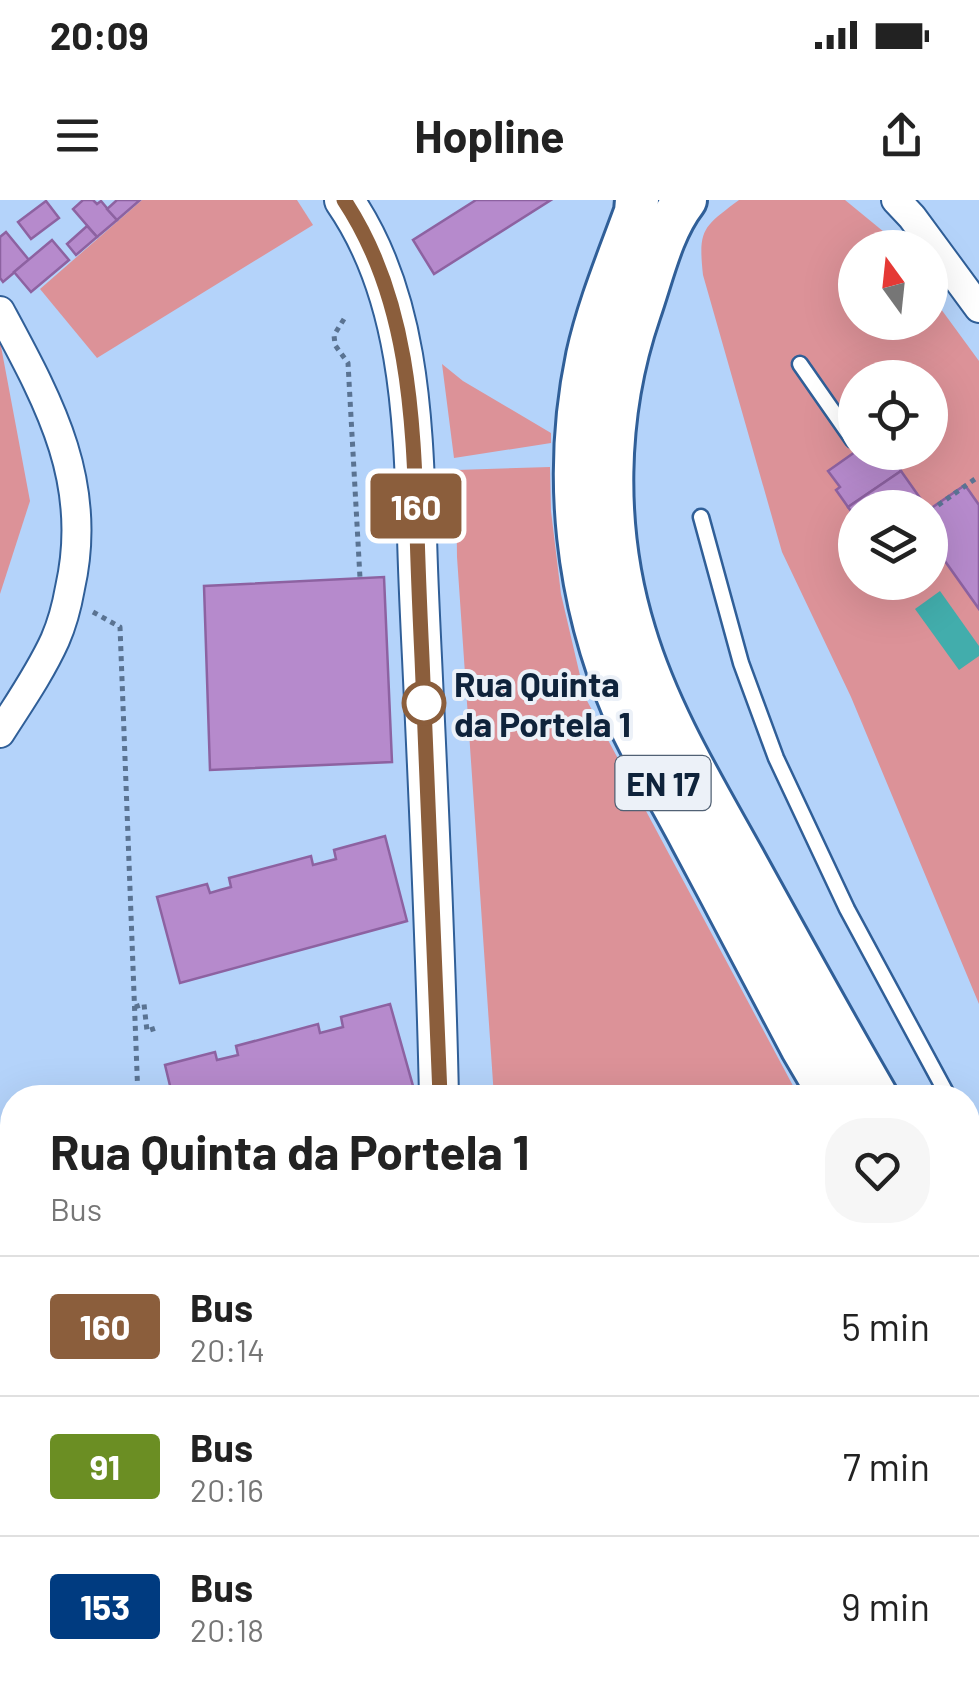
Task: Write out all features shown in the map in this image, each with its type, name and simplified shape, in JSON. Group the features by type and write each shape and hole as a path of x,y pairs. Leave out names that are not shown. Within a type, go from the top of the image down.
{"main road":[{"name":"EN 17","path":"637,200 598,318 582,388 575,492 584,576 599,641 626,713 824,1085"},
{"name":"EN 17","path":"685,200 670,224 622,367 613,441 612,493 625,598 634,636 693,768 869,1085"}],"street":[{"path":"344,200 386,285 407,370 415,467 440,1085"},
{"path":"896,200 979,308"},
{"path":"0,311 58,429 76,492 78,531 75,566 56,637 38,674 0,733"}],"lane":[{"path":"800,364 838,418"},
{"path":"701,516 740,663 784,776 847,910 942,1085"}],"path":[{"path":"344,319 334,335 335,345 348,363 360,578"},
{"path":"948,498 975,478"},
{"path":"120,627 138,1085"},
{"path":"135,1007 144,1004 147,1031 156,1028"}],"shaded area":[{"path":"142,200 297,200 313,225 97,358 40,289"},
{"path":"739,200 845,200 882,230 838,230 838,340 948,340 948,319 979,361 979,1004 851,697 782,552 703,275 701,248 710,223"},
{"path":"0,341 30,501 0,594"},
{"path":"442,364 463,381 551,433 551,443 454,458"},
{"path":"550,467 561,594 585,697 793,1085 493,1085 457,557 456,470"},
{"path":"928,600 946,600 979,646 979,656 959,670 915,609"}],"building":[{"path":"83,200 97,204 101,201 117,220 97,237 73,209"},
{"path":"117,200 140,200 117,220 107,209"},
{"path":"476,200 551,200 434,274 413,240"},
{"path":"46,201 59,218 31,239 18,222"},
{"path":"87,226 97,237 76,255 67,244"},
{"path":"6,232 29,260 3,282 0,237"},
{"path":"52,240 69,260 31,292 14,272"},
{"path":"838,464 838,470 901,471 873,490 838,493 836,490 840,487 828,471"},
{"path":"901,471 914,490 873,490"},
{"path":"965,485 979,505 979,609 948,565 948,497"},
{"path":"384,577 392,762 210,770 204,586"},
{"path":"385,836 407,921 180,983 157,897 207,884 210,893 231,887 229,878 311,856 313,865 336,859 334,850"},
{"path":"390,1004 413,1085 170,1085 165,1065 215,1052 217,1060 238,1055 236,1046 318,1024 320,1033 343,1027 341,1017"}],"bus line":[{"name":"160","path":"344,200 386,285 407,370 415,467 440,1085"}],"place":[{"name":"Rua Quinta da Portela 1","path":"424,703"}]}
